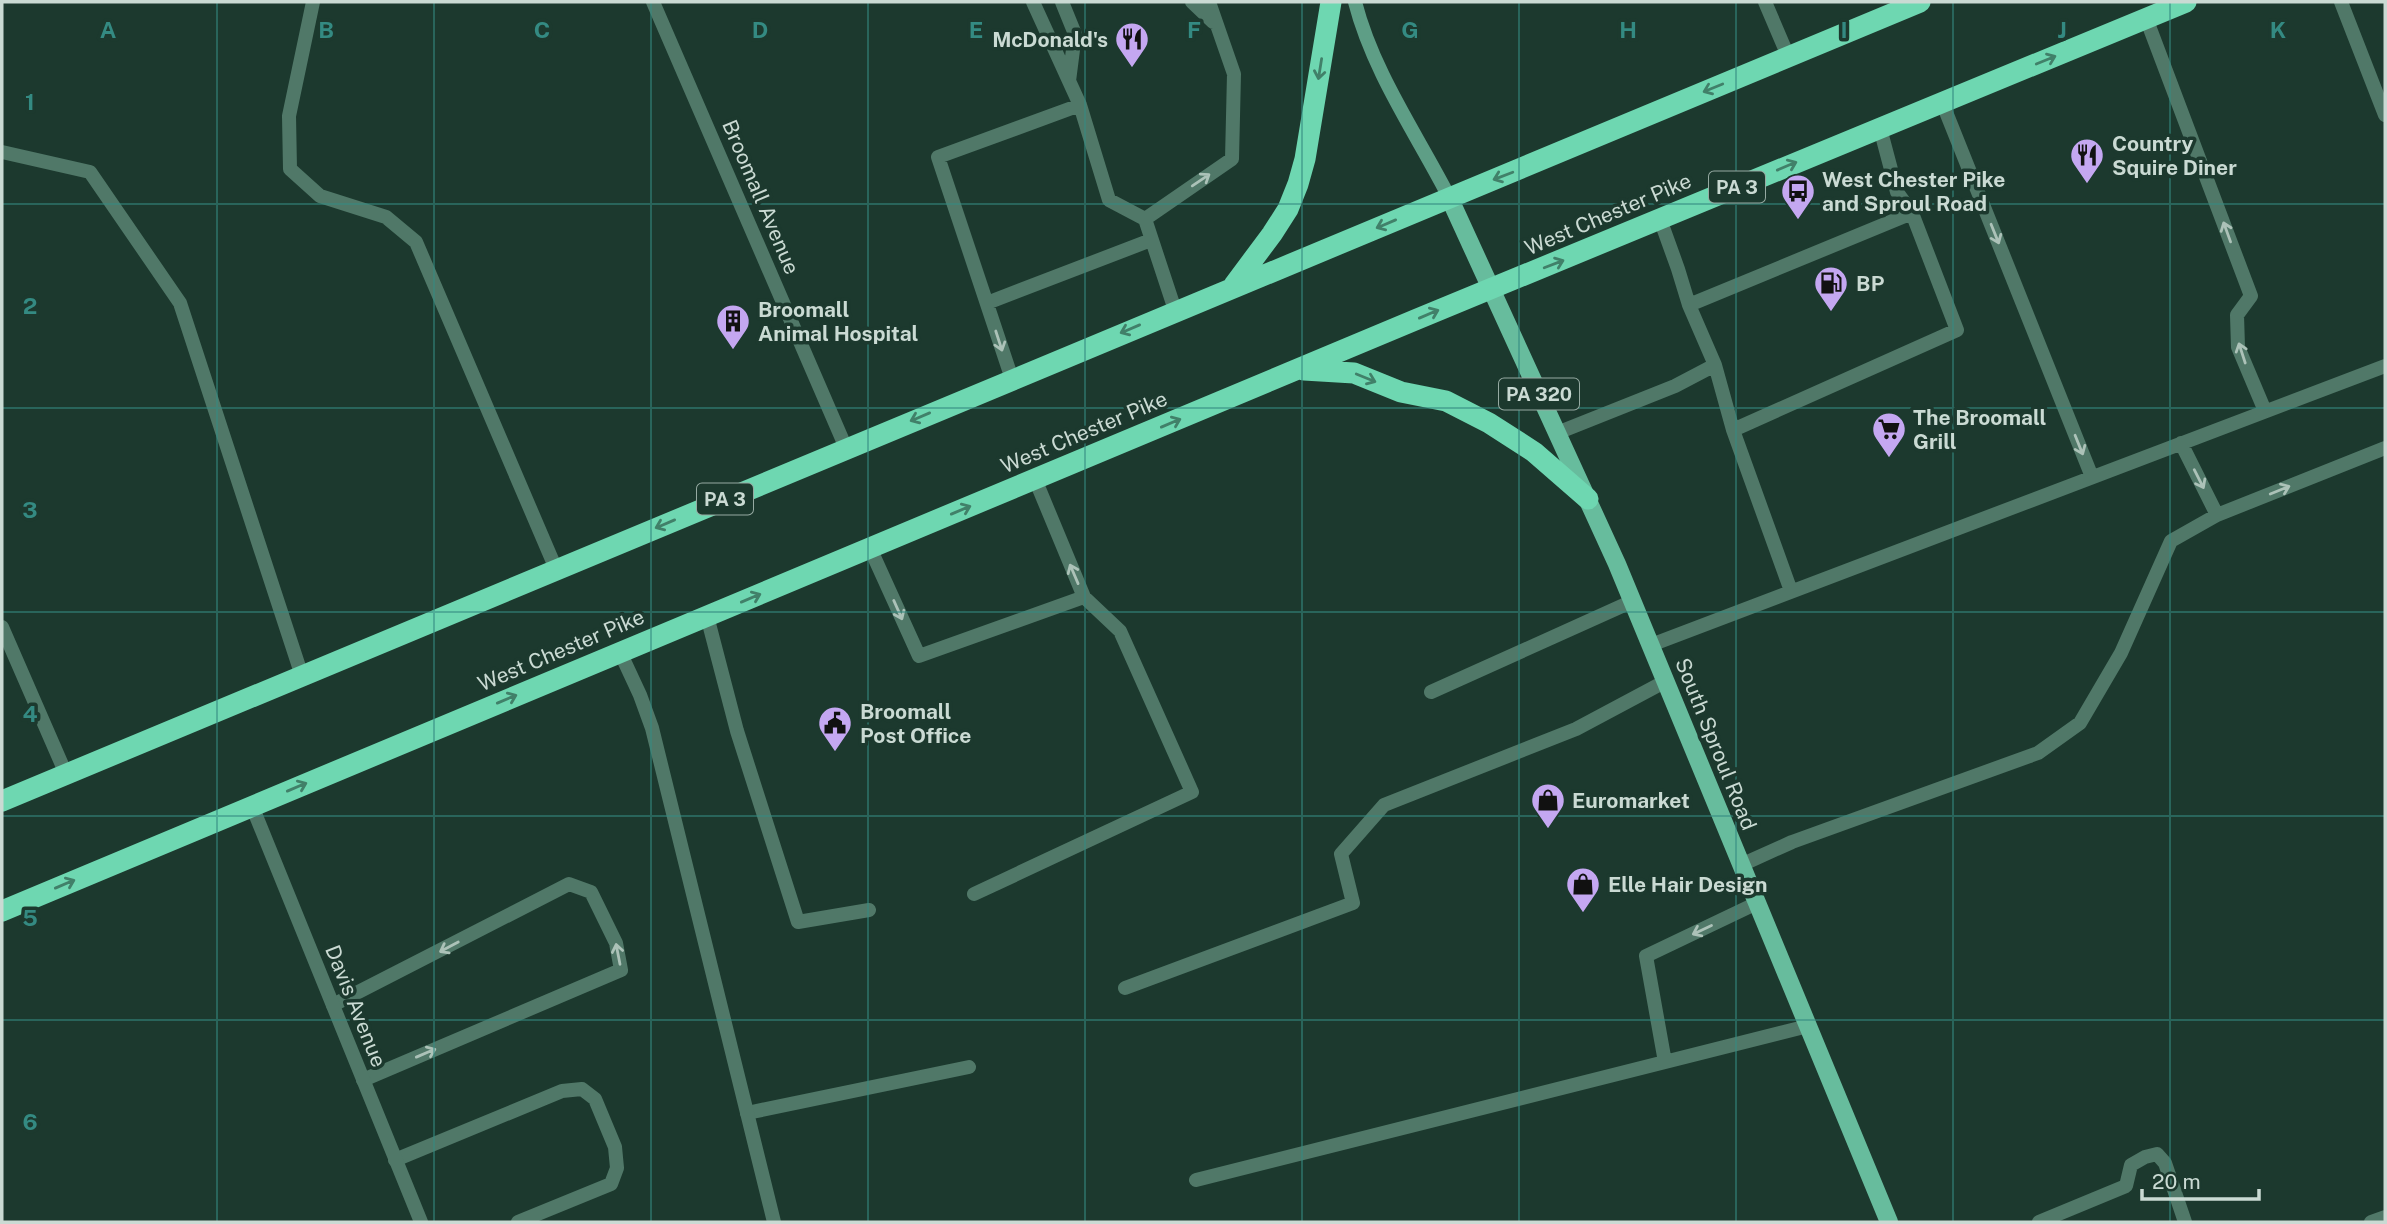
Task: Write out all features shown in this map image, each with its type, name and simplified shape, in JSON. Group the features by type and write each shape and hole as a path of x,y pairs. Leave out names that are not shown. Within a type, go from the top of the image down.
{"highway":[{"path":"1233,287 1278,226 1298,184 1305,159 1331,2"},
{"name":"West Chester Pike","path":"2,911 1298,369 2186,2"},
{"name":"PA 3","path":"2,801 1916,3"},
{"path":"1298,369 1354,373 1401,392 1446,401 1489,423 1534,453 1588,499"}],"main road":[{"name":"PA 320","path":"1355,2 1373,55 1449,197 1491,289"},
{"name":"South Sproul Road","path":"1491,289 1633,601 1889,1222"}],"street":[{"path":"313,2 289,116 290,169 320,196 386,217 416,242 556,569"},
{"name":"Broomall Avenue","path":"653,2 846,448"},
{"path":"1033,2 1080,105 1109,200 1145,219 1175,310"},
{"path":"1062,2 1075,34 1069,82"},
{"path":"1192,2 1217,25"},
{"path":"1145,219 1232,159 1234,74 1209,2"},
{"path":"1765,2 1788,56"},
{"path":"2341,2 2385,115"},
{"path":"2146,18 2251,296 2237,315 2238,347 2265,411"},
{"path":"1942,102 2092,477"},
{"path":"1012,379 938,157 1080,105"},
{"path":"1733,430 1957,330 1912,213 1897,192 1880,128"},
{"path":"2,152 90,172 180,303 302,676"},
{"path":"1689,305 1912,213"},
{"path":"1660,219 1689,305 1715,365 1733,430 1791,591"},
{"path":"986,303 1151,240"},
{"path":"1557,433 1675,386 1715,365"},
{"path":"1651,645 2385,366"},
{"path":"2181,443 2217,515"},
{"path":"1741,865 1792,842 2038,754 2080,723 2121,653 2171,541 2217,515 2385,448"},
{"path":"974,894 1192,792 1120,631 1084,597 1035,479"},
{"path":"870,548 919,656 1084,597"},
{"path":"1431,692 1633,601"},
{"path":"707,616 737,731 798,922 869,910"},
{"path":"2,627 66,774"},
{"path":"620,652 652,728 775,1222"},
{"path":"1125,988 1353,903 1341,853 1384,805 1576,729 1666,681"},
{"name":"Davis Avenue","path":"252,806 421,1222"},
{"path":"333,1005 569,884 591,892 616,943 621,970 363,1080"},
{"path":"1665,1062 1646,956 1757,903"},
{"path":"1196,1180 1808,1026"},
{"path":"747,1113 970,1067"},
{"path":"396,1160 562,1091 582,1089 595,1099 615,1147 617,1168 611,1184 518,1222"},
{"path":"2039,1222 2126,1186 2131,1165 2157,1154 2165,1163 2185,1222"},
{"path":"2371,1222 2385,1217"}],"place":[{"name":"McDonald's","path":"1132,69"},
{"name":"Country Squire Diner","path":"2087,185"},
{"name":"West Chester Pike and Sproul Road","path":"1798,221"},
{"name":"BP","path":"1831,313"},
{"name":"Broomall Animal Hospital","path":"733,351"},
{"name":"The Broomall Grill","path":"1889,459"},
{"name":"Broomall Post Office","path":"835,753"},
{"name":"Euromarket","path":"1548,830"},
{"name":"Elle Hair Design","path":"1583,914"}]}
